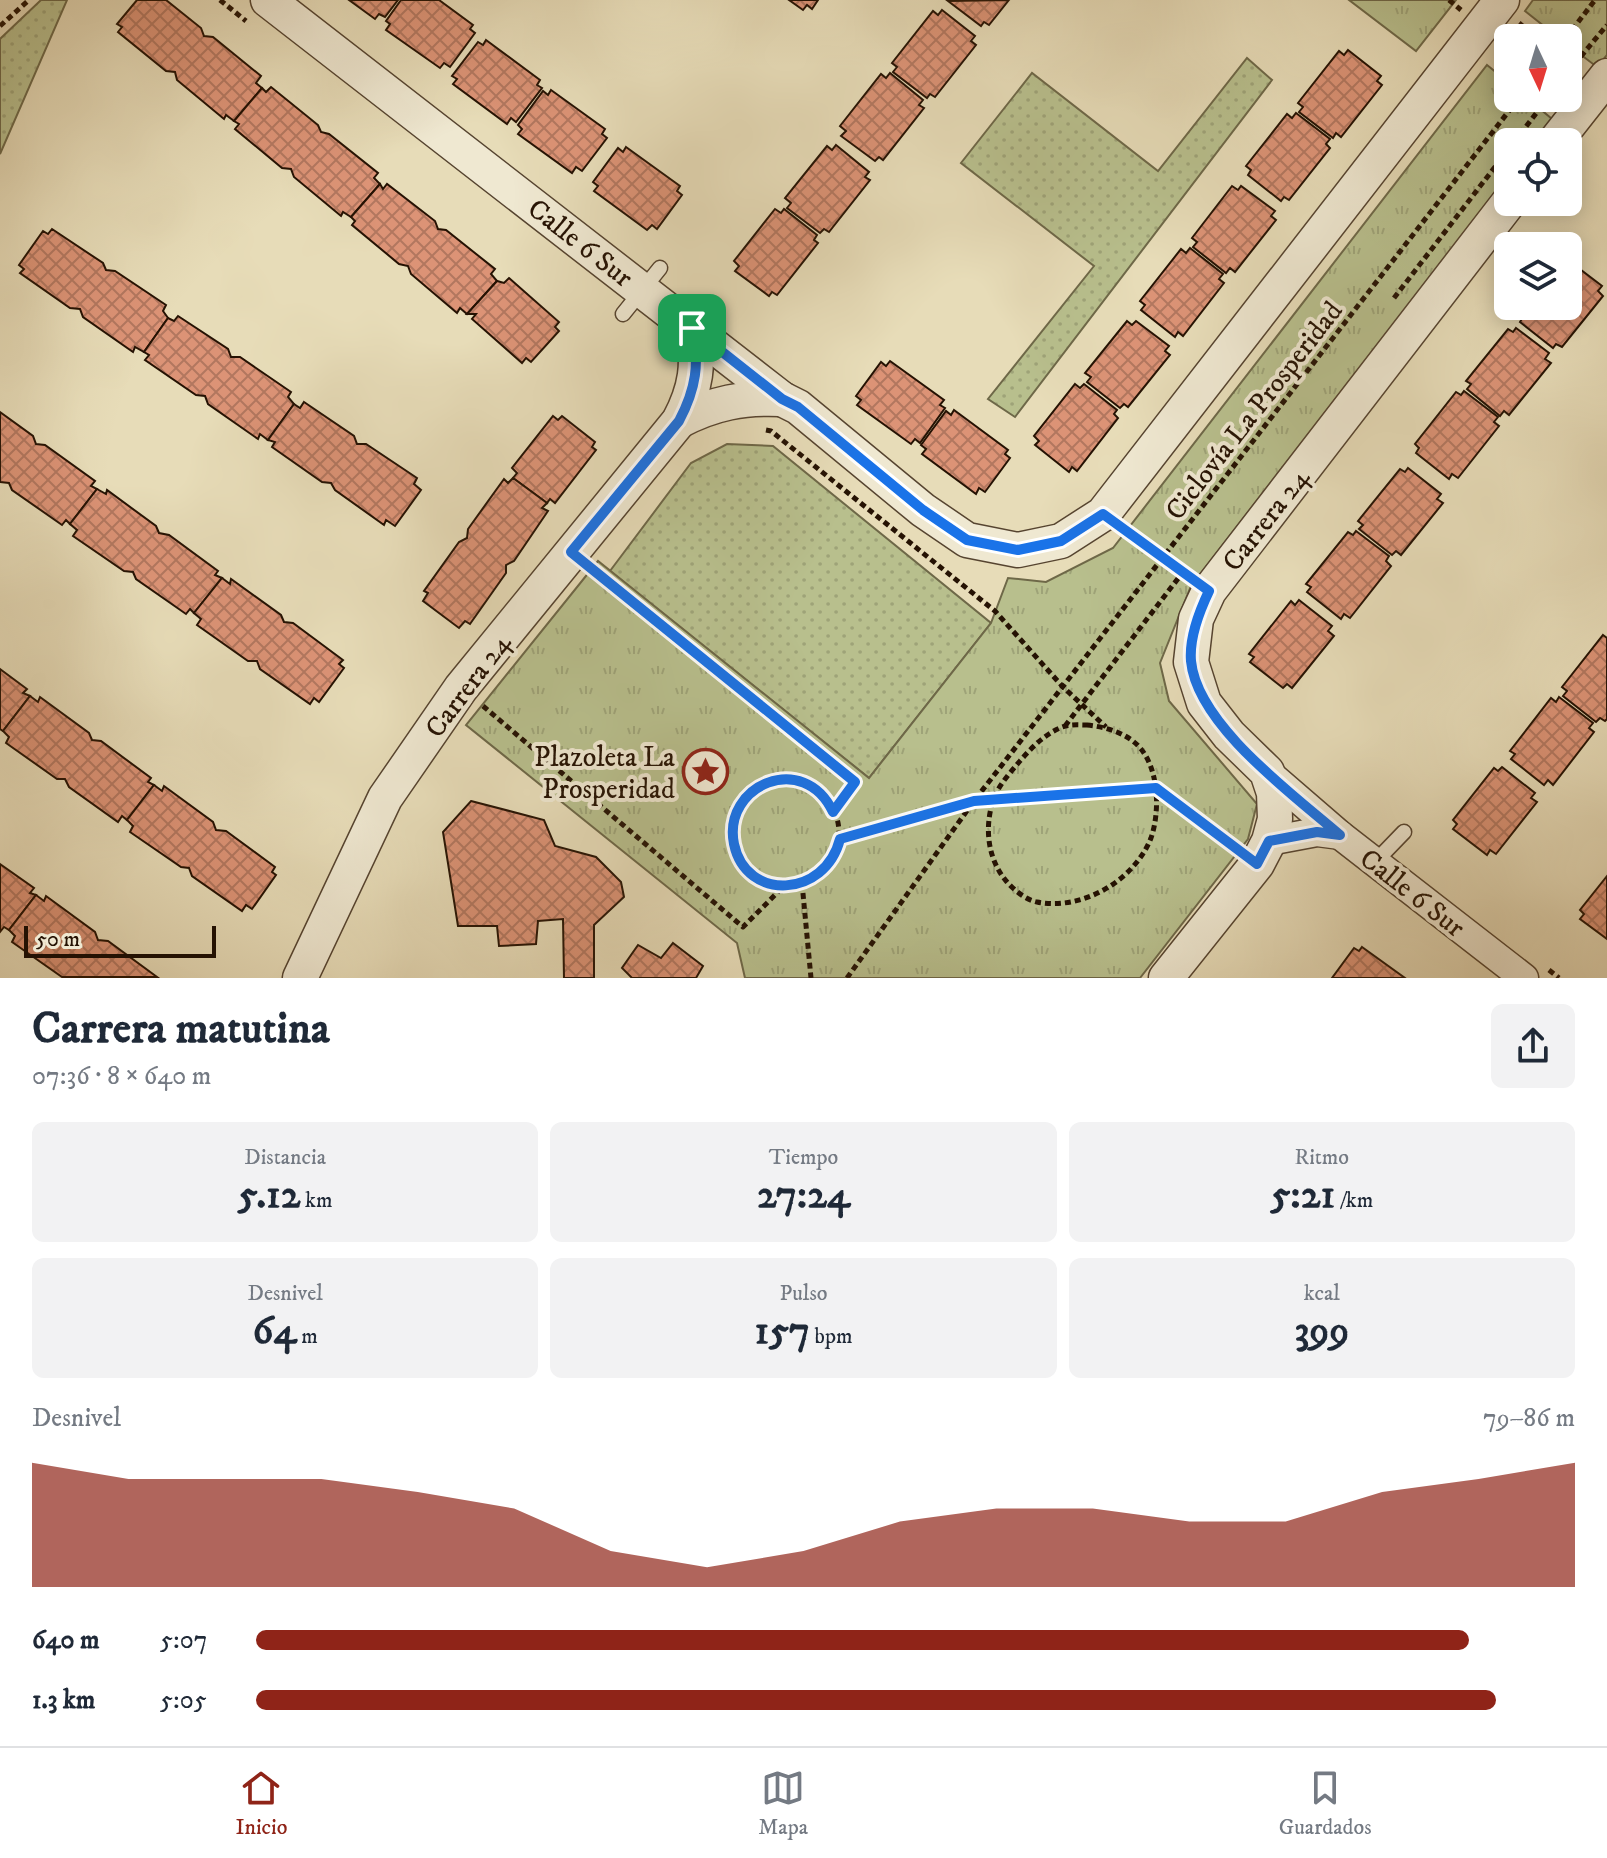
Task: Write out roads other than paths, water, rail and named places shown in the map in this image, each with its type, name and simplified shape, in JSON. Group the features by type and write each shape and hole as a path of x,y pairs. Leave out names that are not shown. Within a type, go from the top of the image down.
{"street":[{"name":"Calle 6 Sur","path":"268,0 782,399 798,407 923,510 967,540 1018,550 1061,541 1103,514 1502,0"},
{"path":"1566,128 1607,76"},
{"name":"Carrera 24","path":"1267,772 1229,735 1204,703 1191,662 1196,619 1209,591 1498,216"},
{"path":"679,421 690,400 697,376 698,352 692,328"},
{"path":"679,421 729,401 755,397 782,399"},
{"name":"Carrera 24","path":"300,978 385,798 461,688 588,559 679,421"},
{"name":"Calle 6 Sur","path":"1267,772 1375,862 1535,973"},
{"path":"1166,978 1263,852 1275,819 1274,793 1267,772"},
{"name":"Calle 6 Sur","path":"1263,852 1317,832 1340,835"}],"lane":[{"path":"1375,862 1404,832"}],"place":[{"name":"Plazoleta La Prosperidad","path":"706,772"}]}
